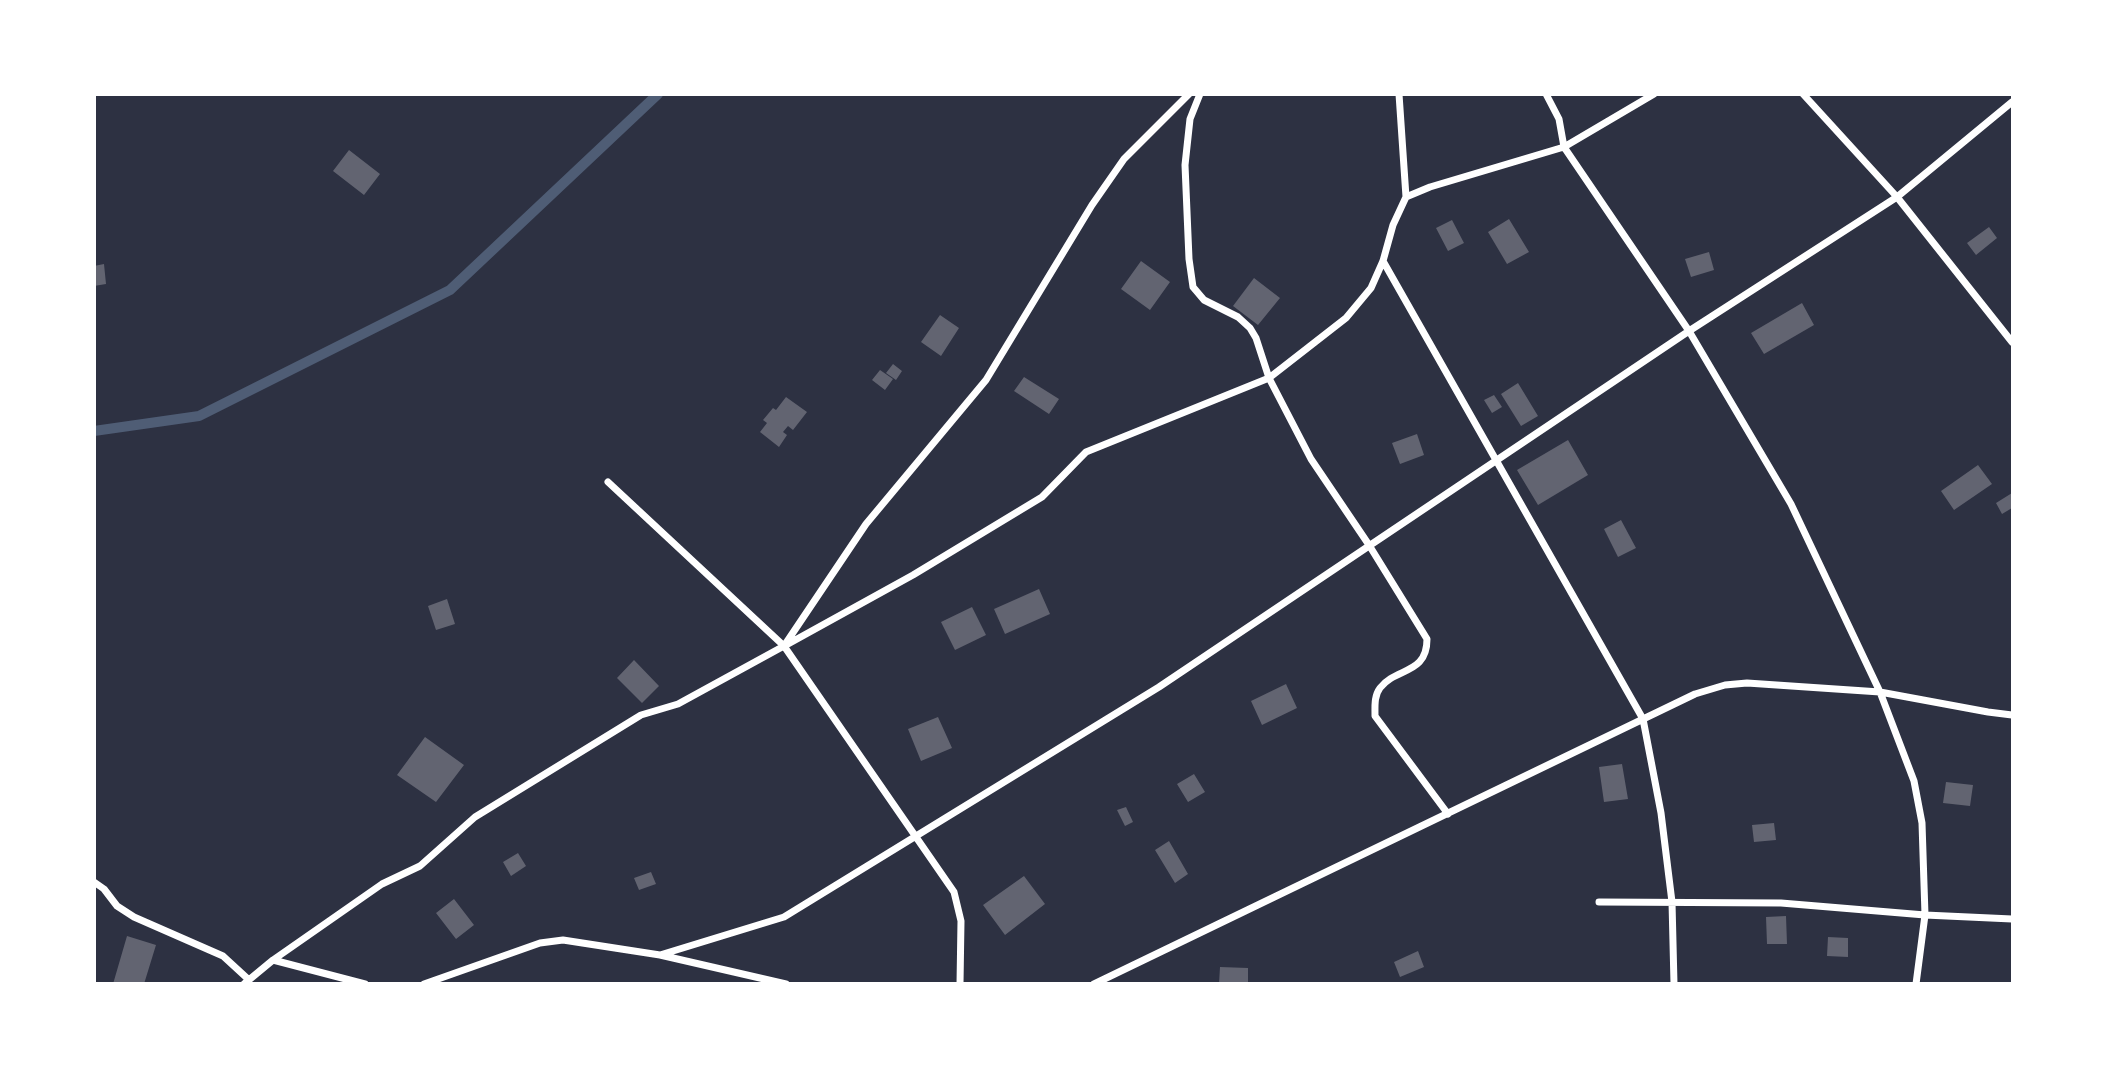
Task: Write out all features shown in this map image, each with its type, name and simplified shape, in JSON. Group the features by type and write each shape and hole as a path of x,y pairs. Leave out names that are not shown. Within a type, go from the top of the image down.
{"street":[{"path":"784,646 866,524 986,380 1092,205 1124,159 1189,94"},
{"path":"1200,94 1190,120 1185,165 1189,259 1193,287 1204,300 1238,317 1250,327 1269,378 1311,459 1369,545 1427,639 1427,650 1421,661 1381,687 1375,700 1375,716 1448,814"},
{"path":"94,882 104,889 117,906 134,917 223,956 246,981 382,884 420,866 475,817 641,715 678,704 913,575 1042,496 1062,479 1086,452 1269,378 1346,318 1371,288 1406,197 1399,94"},
{"path":"1546,94 1559,119 1564,147 1689,331 1791,504 1880,692 1914,781 1922,823 1925,915 1916,984"},
{"path":"1406,197 1430,187 1564,147 1654,94"},
{"path":"1803,94 1897,197 2012,342"},
{"path":"660,955 784,917 1159,687 1689,331 1897,197 2012,102"},
{"path":"1383,261 1643,719 1661,813 1672,902 1674,984"},
{"path":"608,482 784,646 954,892 961,921 960,984"},
{"path":"1094,984 1695,694 1725,685 1747,683 1880,692 2012,715"},
{"path":"1599,902 1781,904 2012,919"},
{"path":"424,984 540,943 563,940 660,955 786,984"},
{"path":"273,960 365,984"}],"building":[{"path":"349,150 380,174 364,195 333,171"},
{"path":"1509,219 1529,252 1507,264 1488,232"},
{"path":"1452,220 1464,243 1448,251 1436,228"},
{"path":"1989,227 1997,238 1976,255 1967,243"},
{"path":"1709,252 1714,270 1691,277 1685,259"},
{"path":"1141,261 1170,282 1150,310 1121,289"},
{"path":"104,264 106,284 94,286 94,266"},
{"path":"1254,278 1280,298 1258,325 1233,306"},
{"path":"1802,303 1814,325 1764,354 1751,333"},
{"path":"940,315 959,328 941,356 921,342"},
{"path":"893,364 902,371 896,380 886,373"},
{"path":"880,370 893,379 885,390 872,380"},
{"path":"1024,377 1059,399 1049,414 1014,391"},
{"path":"1518,383 1538,416 1521,426 1501,394"},
{"path":"1494,395 1502,407 1492,413 1484,400"},
{"path":"786,397 807,412 793,430 788,426 783,432 787,435 779,447 760,432 767,423 763,420 773,408 776,410"},
{"path":"1417,434 1424,455 1400,464 1392,443"},
{"path":"1568,440 1588,475 1538,505 1517,470"},
{"path":"1978,465 1992,484 1954,510 1941,491"},
{"path":"2012,493 2012,508 2002,514 1996,503"},
{"path":"1621,520 1636,548 1618,557 1604,529"},
{"path":"1039,589 1050,614 1005,634 994,609"},
{"path":"447,599 455,624 436,630 428,606"},
{"path":"972,607 986,635 955,650 941,622"},
{"path":"634,660 659,686 642,703 617,678"},
{"path":"1286,684 1297,708 1262,725 1251,701"},
{"path":"938,717 952,748 921,761 908,729"},
{"path":"425,737 464,765 436,802 397,775"},
{"path":"1622,764 1628,799 1604,802 1599,767"},
{"path":"1194,774 1205,792 1188,802 1177,784"},
{"path":"1946,782 1973,785 1970,806 1943,803"},
{"path":"1126,807 1133,822 1125,826 1117,810"},
{"path":"1774,823 1776,840 1754,842 1752,825"},
{"path":"1169,841 1188,874 1175,883 1155,850"},
{"path":"518,853 526,866 511,876 503,862"},
{"path":"651,872 656,884 639,890 634,878"},
{"path":"1024,876 1045,904 1005,935 983,905"},
{"path":"454,899 474,925 456,939 436,913"},
{"path":"1786,916 1787,944 1767,944 1766,917"},
{"path":"127,936 156,945 144,984 113,984"},
{"path":"1828,937 1848,938 1848,957 1827,956"},
{"path":"1418,951 1424,967 1400,977 1394,962"},
{"path":"1220,967 1248,968 1248,984 1219,984"}],"waterway":[{"path":"94,431 199,416 450,290 658,94"}]}
